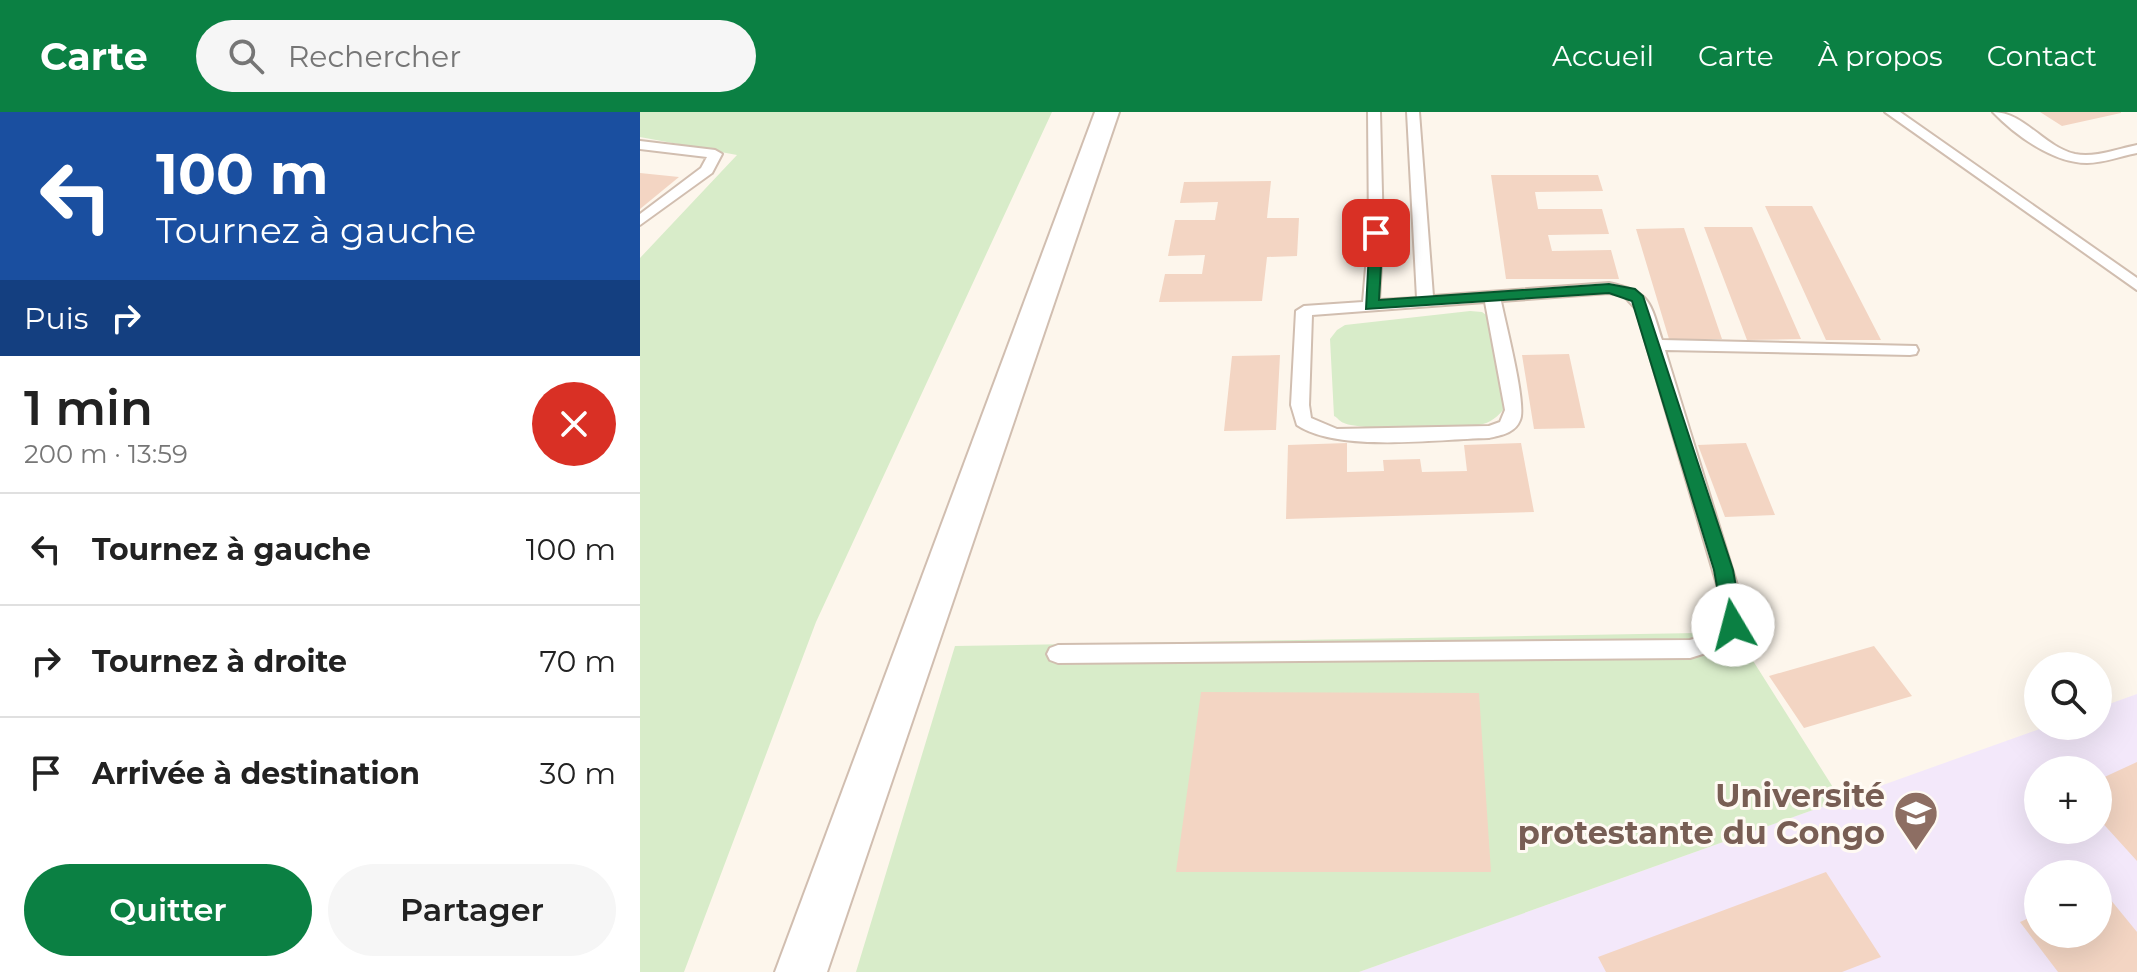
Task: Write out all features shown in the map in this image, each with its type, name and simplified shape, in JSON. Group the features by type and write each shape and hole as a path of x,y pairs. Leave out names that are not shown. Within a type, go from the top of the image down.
{"street":[{"path":"801,972 1107,112"}],"lane":[{"path":"1371,305 1376,233 1374,112"},
{"path":"1413,112 1425,301"},
{"path":"1891,112 2137,285"},
{"path":"1999,112 2056,150 2076,158 2090,159 2137,149"},
{"path":"640,145 715,154 707,170 640,221"},
{"path":"1058,654 1690,649 1717,641 1733,625 1731,598 1638,299 1620,290 1492,296 1304,311 1300,405 1303,421 1317,430 1337,435 1489,432 1505,429 1513,421 1514,410 1492,296"},
{"path":"1653,345 1910,350"}],"shaded area":[{"name":"Université protestante du Congo","path":"2137,694 2137,972 1359,972 2024,735 2024,740 2112,740 2112,703"}],"green space":[{"path":"640,112 1052,112 816,622 684,972 640,972 640,258 737,155 640,137"},
{"path":"1482,312 1492,319 1507,405 1494,419 1472,426 1390,428 1354,426 1334,416 1330,339 1337,330 1345,325"},
{"path":"1755,632 1750,656 1841,800 1359,972 856,972 955,646"}],"building":[{"path":"2040,112 2121,112 2121,113 2062,126"},
{"path":"640,173 679,177 640,209"},
{"path":"1491,175 1598,175 1603,191 1535,192 1538,209 1602,209 1609,234 1548,235 1552,251 1611,250 1619,279 1506,279"},
{"path":"1271,181 1267,218 1299,218 1297,256 1267,257 1262,301 1159,302 1165,274 1202,274 1205,255 1168,256 1175,220 1215,220 1218,202 1180,203 1184,182"},
{"path":"1765,206 1812,206 1881,340 1826,340"},
{"path":"1704,227 1752,227 1801,339 1747,340"},
{"path":"1684,228 1722,339 1669,339 1636,229"},
{"path":"1569,354 1585,428 1534,429 1522,355"},
{"path":"1280,355 1276,430 1224,431 1232,356"},
{"path":"1347,443 1347,472 1384,471 1383,460 1420,459 1422,472 1467,471 1464,445 1521,443 1534,512 1286,519 1288,445"},
{"path":"1746,443 1775,515 1725,517 1698,445"},
{"path":"1874,646 1912,696 1804,728 1769,676"},
{"path":"1201,692 1479,693 1491,872 1176,872"},
{"path":"2137,762 2137,861 2112,833 2112,774"},
{"path":"1826,872 1881,957 1842,972 1606,972 1598,957"},
{"path":"2112,901 2137,932 2137,972 2058,972 2040,948 2112,948"}],"place":[{"name":"Université protestante du Congo","path":"1916,852"}],"route":[{"path":"1376,233 1371,305 1609,288 1629,292 1638,299 1644,309 1723,570 1731,598 1733,625"}]}
